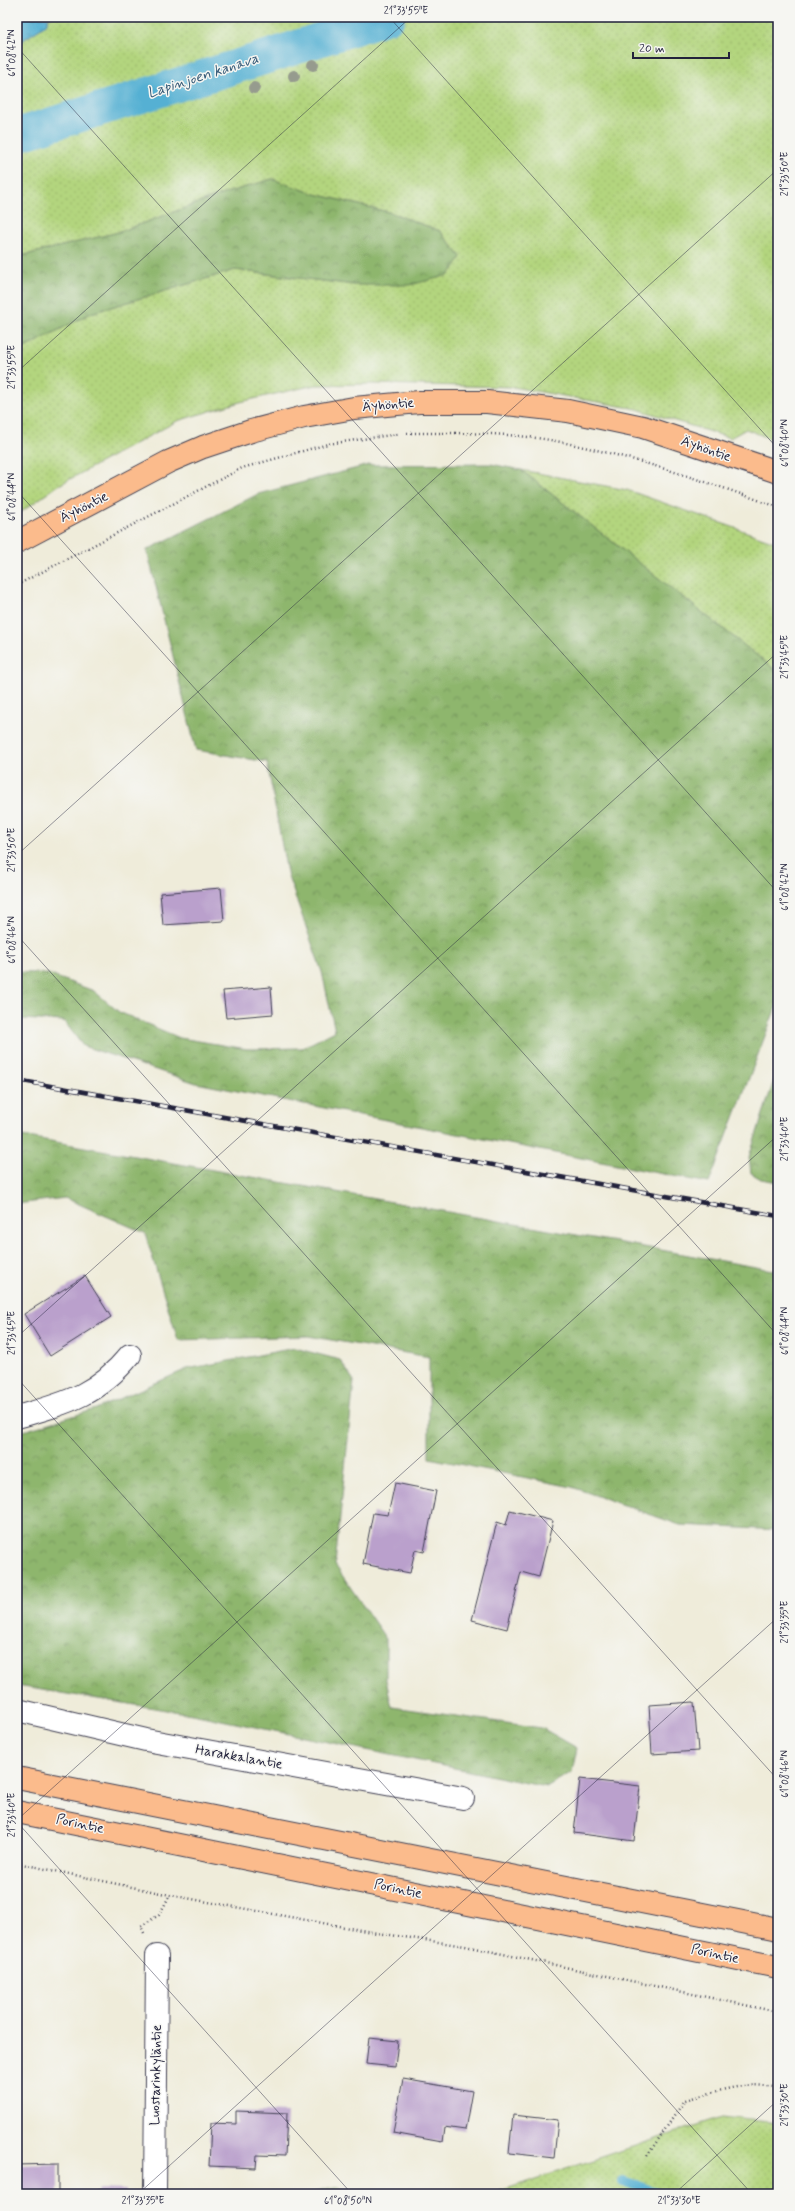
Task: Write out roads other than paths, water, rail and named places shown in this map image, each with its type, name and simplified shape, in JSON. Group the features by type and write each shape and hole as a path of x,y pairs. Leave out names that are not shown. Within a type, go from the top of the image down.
{"main road":[{"name":"Äyhöntie","path":"17,542 168,462 203,447 251,431 304,417 354,408 419,402 487,402 568,411 643,428 778,472"},
{"path":"17,1778 778,1929"},
{"name":"Porintie","path":"17,1812 778,1967"}],"street":[{"path":"17,1417 80,1396 103,1383 130,1355"},
{"name":"Harakkalantie","path":"17,1710 146,1740 463,1798"},
{"name":"Luostarinkyläntie","path":"155,2194 157,1956"}],"water":[{"path":"17,17 49,17 46,25 17,44"}],"waterway":[{"name":"Lapinjoen kanava","path":"17,135 270,56 388,17"},
{"path":"623,2181 661,2194"}],"railway":[{"path":"17,1080 778,1216"}]}
